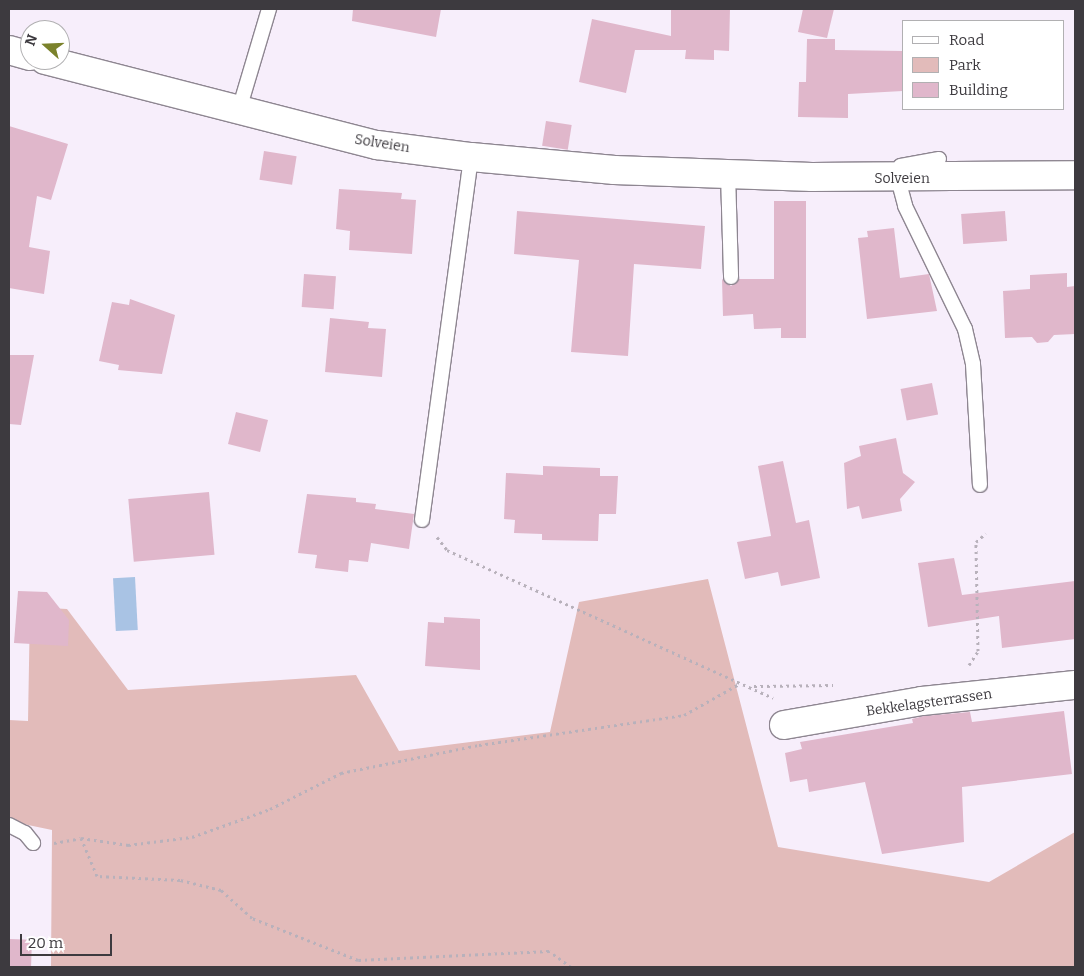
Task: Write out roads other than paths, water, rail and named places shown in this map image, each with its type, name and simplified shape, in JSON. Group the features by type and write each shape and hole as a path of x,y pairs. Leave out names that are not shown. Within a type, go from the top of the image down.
{"street":[{"name":"Solveien","path":"70,67 238,113 377,146 471,157 728,174 898,179 1075,175"},
{"name":"Bekkelagsterrassen","path":"784,725 922,701 1075,685"}],"lane":[{"path":"238,113 269,9"},
{"path":"422,520 471,157"},
{"path":"939,158 901,166 898,179 905,206 965,329 973,364 980,485"},
{"path":"728,174 730,277"},
{"path":"9,825 26,833 33,843"}],"water":[{"path":"135,577 138,630 116,631 113,578"}]}
